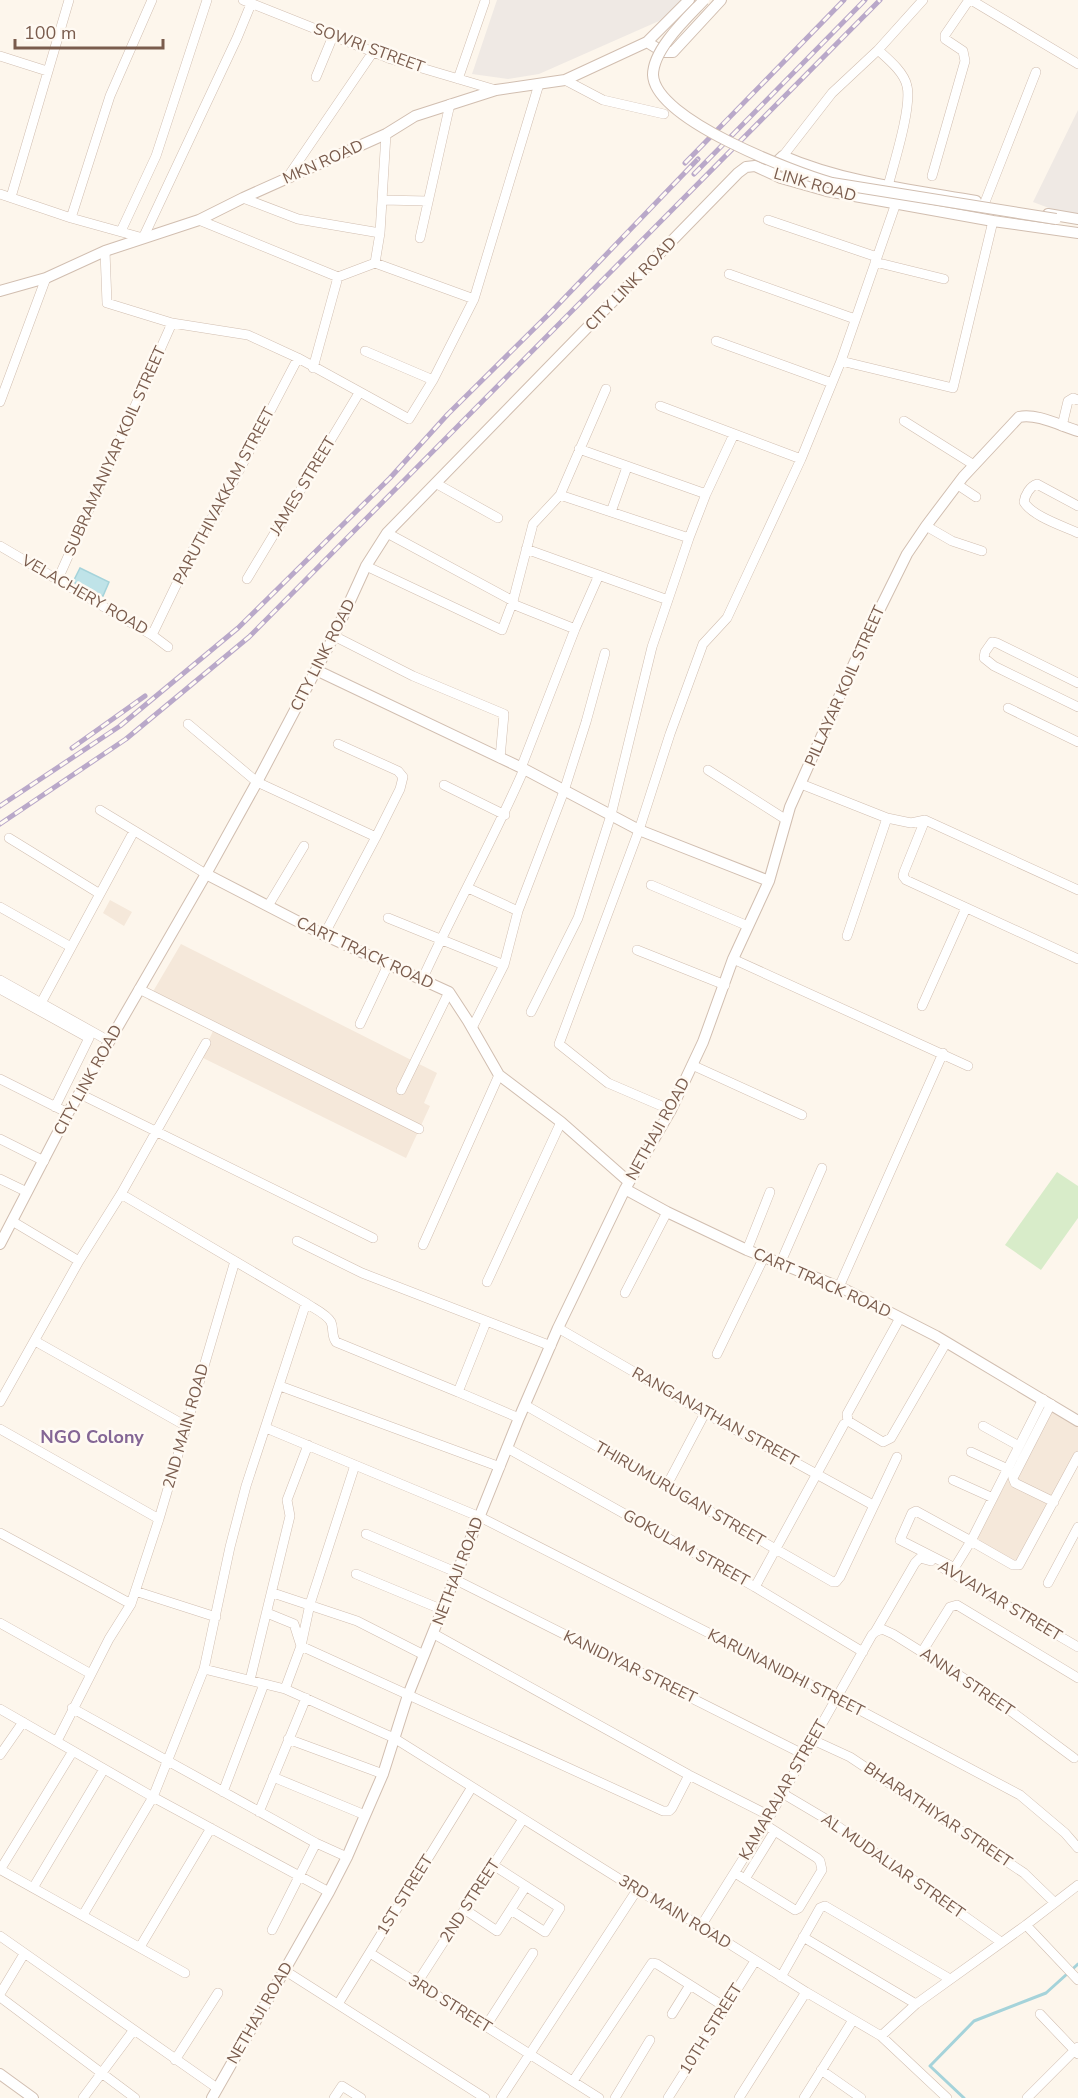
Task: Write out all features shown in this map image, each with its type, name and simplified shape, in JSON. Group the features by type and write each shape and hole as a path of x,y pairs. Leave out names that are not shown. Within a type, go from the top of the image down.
{"street":[{"path":"11,197 69,0"},
{"path":"71,218 110,96 152,0"},
{"path":"121,231 156,156 207,0"},
{"name":"MKN ROAD","path":"0,291 46,278 105,251 199,220 386,134 415,116 496,90 565,80 647,42 689,0"},
{"path":"704,0 676,30 660,52 653,75 659,93 665,100 692,120 773,163 824,180 1056,219 1078,220"},
{"path":"647,42 663,52 673,52 721,0"},
{"path":"783,156 832,93 878,50 923,0"},
{"path":"932,176 965,61 963,51 945,39 945,35 970,0 1078,64"},
{"path":"0,194 71,218 143,238 237,38 246,1"},
{"name":"SOWRI STREET","path":"246,1 374,52 496,90"},
{"path":"458,79 485,1"},
{"path":"316,77 333,36"},
{"path":"878,50 907,84 908,93 888,186"},
{"path":"287,178 374,52"},
{"path":"0,56 47,71"},
{"path":"985,202 1036,72"},
{"path":"565,80 603,100 664,114"},
{"path":"105,251 107,303 172,323 248,335 297,358 409,419 434,381 474,299 539,84"},
{"path":"420,238 450,104"},
{"path":"375,263 380,233 386,134"},
{"name":"LINK ROAD","path":"1078,220 888,186 820,169 783,156 766,171 781,178 827,191 993,221 1078,231"},
{"name":"CITY LINK ROAD","path":"1,1240 68,1113 257,782 334,636 366,566 387,534 738,173 746,167 755,166 766,171"},
{"path":"243,198 298,219 380,233"},
{"path":"382,200 428,201"},
{"path":"671,1110 608,1083 559,1044 639,830 670,734 703,644 727,618 801,459 841,361 896,203"},
{"path":"1056,219 1078,231"},
{"path":"199,220 338,277 375,263 474,299"},
{"path":"768,220 876,260 944,279"},
{"path":"841,361 953,388 993,221"},
{"path":"729,274 855,319"},
{"path":"313,368 338,277"},
{"path":"0,402 46,278"},
{"name":"SUBRAMANIYAR KOIL STREET","path":"58,579 172,323"},
{"path":"716,341 832,383"},
{"path":"365,351 434,381"},
{"name":"PARUTHIVAKKAM STREET","path":"152,635 194,548 231,486 297,358"},
{"path":"366,566 502,630 513,601 533,524 560,495 579,449 596,417 606,389"},
{"name":"JAMES STREET","path":"247,579 359,393"},
{"path":"1062,426 1068,401 1073,398 1078,400"},
{"path":"660,406 801,459"},
{"name":"PILLAYAR KOIL STREET","path":"703,1042 733,959 769,881 785,819 865,639 907,554 974,465 1018,417 1025,416 1078,431"},
{"path":"904,421 974,465"},
{"path":"531,1012 578,918 611,815 652,647 689,538 706,494 734,434"},
{"path":"579,449 706,494"},
{"path":"611,512 627,467"},
{"path":"437,484 498,518"},
{"path":"1078,506 1036,484 1032,486 1024,499 1027,507 1037,514 1078,533"},
{"path":"958,485 976,497"},
{"path":"560,495 689,538"},
{"path":"926,526 964,547 975,547 982,551"},
{"path":"387,534 513,601 515,605 575,629"},
{"name":"VELACHERY ROAD","path":"0,546 152,635 168,647"},
{"path":"526,549 668,600"},
{"path":"422,980 440,939 505,814 575,629 599,575"},
{"path":"334,636 413,676 504,714 500,758"},
{"path":"1078,683 992,642 985,652 984,658 994,666 1078,707"},
{"path":"472,1028 504,965 518,911 564,790 605,653"},
{"path":"316,670 523,769 639,830 769,881"},
{"path":"1008,708 1078,742"},
{"path":"188,724 257,782 376,837"},
{"path":"324,935 400,789 403,777 398,771 338,744"},
{"path":"708,770 785,819"},
{"path":"801,784 887,818 911,823 925,820 1078,890"},
{"path":"444,785 505,814"},
{"path":"100,810 206,874"},
{"path":"847,936 887,818"},
{"path":"925,820 903,876 906,880 1078,959"},
{"path":"41,1003 134,831"},
{"path":"9,838 100,894"},
{"path":"268,906 304,846"},
{"name":"CART TRACK ROAD","path":"206,874 324,935 448,992 472,1028 499,1076 561,1122 627,1185 667,1212 747,1250 839,1287 900,1318 946,1342 1078,1421"},
{"path":"651,885 748,926"},
{"path":"468,888 518,911"},
{"path":"0,907 71,947"},
{"path":"922,1006 966,908"},
{"path":"388,918 504,965"},
{"path":"637,950 725,985"},
{"path":"733,959 968,1066"},
{"path":"360,1024 388,965"},
{"path":"0,980 109,1041"},
{"path":"0,989 89,1038 55,1107"},
{"path":"138,989 419,1129"},
{"path":"401,1090 448,992"},
{"name":"NETHAJI ROAD","path":"214,2093 347,1857 383,1774 408,1695 519,1418 558,1328 627,1185 671,1110 703,1042"},
{"path":"0,1402 4,1383 35,1341 206,1043"},
{"path":"839,1287 942,1053"},
{"path":"692,1065 802,1115"},
{"path":"423,1245 499,1076"},
{"path":"0,1079 68,1113"},
{"path":"80,1094 373,1238"},
{"path":"487,1282 561,1122"},
{"path":"0,1139 44,1161"},
{"path":"780,1264 822,1168"},
{"path":"0,1179 27,1192"},
{"path":"747,1250 770,1191"},
{"path":"121,1194 306,1303 329,1319 332,1324 332,1337 336,1342 519,1418"},
{"path":"625,1293 667,1212"},
{"path":"12,1221 79,1261"},
{"path":"297,1240 362,1273 551,1346"},
{"path":"717,1354 764,1257"},
{"name":"2ND MAIN ROAD","path":"57,1741 72,1708 135,1591 159,1519 235,1261"},
{"path":"83,1915 153,1797 204,1669 246,1486 306,1303"},
{"path":"900,1318 847,1414 848,1421 883,1442 891,1438 946,1342"},
{"path":"458,1392 486,1322"},
{"name":"RANGANATHAN STREET","path":"558,1328 705,1413 873,1505"},
{"path":"35,1341 186,1425"},
{"path":"280,1386 500,1467"},
{"path":"1047,1402 1019,1446 971,1541 956,1567 953,1568 901,1541 900,1537 912,1513 916,1511 971,1541 1013,1564 1019,1565 1078,1456"},
{"path":"1047,1402 1012,1478 1015,1483 1054,1502"},
{"name":"THIRUMURUGAN STREET","path":"525,1405 836,1582 873,1505"},
{"path":"667,1485 705,1413"},
{"path":"755,1587 844,1424"},
{"path":"983,1426 1019,1446"},
{"name":"KARUNANIDHI STREET","path":"266,1428 480,1517 835,1698 1020,1795 1065,1833 1078,1848"},
{"path":"0,1429 159,1519"},
{"path":"250,1680 290,1516 286,1500 308,1445"},
{"name":"GOKULAM STREET","path":"507,1448 755,1587 863,1652"},
{"path":"971,1452 1008,1469"},
{"path":"873,1505 897,1457"},
{"path":"285,1689 301,1646 310,1604 356,1465"},
{"path":"953,1480 993,1498"},
{"path":"1048,1583 1078,1527"},
{"path":"0,1533 130,1604"},
{"name":"KANIDIYAR STREET","path":"366,1533 456,1576 805,1755"},
{"name":"AVVAIYAR STREET","path":"875,1632 920,1558 932,1561 1078,1647"},
{"path":"356,1574 443,1610"},
{"path":"135,1591 216,1617"},
{"path":"273,1593 357,1621 424,1655"},
{"path":"922,1652 950,1607 957,1605 1078,1678"},
{"path":"267,1613 294,1624 301,1646 663,1811 669,1811 672,1808 689,1775"},
{"path":"0,1623 91,1674"},
{"name":"ANNA STREET","path":"875,1632 882,1629 887,1630 981,1689 1074,1758"},
{"path":"863,1652 875,1632"},
{"path":"434,1634 767,1820 774,1832 817,1858 822,1865 822,1870 799,1908 791,1909 735,1874"},
{"name":"KAMARAJAR STREET","path":"701,1926 783,1793 863,1652"},
{"name":"3RD MAIN ROAD","path":"204,1669 285,1689 394,1738 637,1890 701,1926 781,1977 881,2036 947,2098"},
{"path":"224,1792 264,1684"},
{"path":"259,1812 306,1698"},
{"path":"72,1708 166,1762 316,1843 347,1857"},
{"path":"0,1709 153,1797 329,1892"},
{"path":"0,1755 23,1722"},
{"path":"288,1739 383,1774"},
{"name":"BHARATHIYAR STREET","path":"813,1740 850,1757 1024,1873 1054,1902"},
{"path":"73,1751 0,1870 185,1972"},
{"path":"33,1888 104,1769"},
{"path":"273,1777 366,1815"},
{"name":"1ST STREET","path":"338,2004 472,1787"},
{"name":"AL MUDALIAR STREET","path":"783,1793 836,1824 1001,1942"},
{"name":"2ND STREET","path":"417,1983 523,1819"},
{"path":"140,1947 211,1828"},
{"path":"745,1879 774,1832"},
{"path":"272,1930 316,1843"},
{"path":"493,1865 560,1908 545,1932 511,1910"},
{"path":"881,2036 916,2004 1078,1885"},
{"path":"464,1909 497,1931 526,1886"},
{"path":"501,2098 637,1890"},
{"path":"781,1977 820,1908 829,1907 950,1979"},
{"path":"1026,1925 1072,1974"},
{"path":"0,1936 175,2060 214,2093"},
{"path":"803,1937 916,2004"},
{"name":"3RD STREET","path":"370,1953 599,2098"},
{"path":"486,2026 533,1953"},
{"path":"24,1954 0,1996 135,2098"},
{"name":"10TH STREET","path":"668,2098 755,1960"},
{"path":"573,2081 651,1964 657,1964 725,2007"},
{"path":"284,1970 485,2098"},
{"path":"672,2014 690,1985"},
{"path":"739,2098 806,1992"},
{"path":"175,2060 218,1993"},
{"path":"1027,2098 1077,2051 1040,2014"},
{"path":"804,2098 853,2020"},
{"path":"83,2098 133,2031"},
{"path":"615,2098 650,2040"},
{"path":"821,2070 861,2098"},
{"path":"0,2074 33,2098"},
{"path":"334,2098 342,2086 361,2098"}],"shaded area":[{"path":"497,0 683,0 659,21 539,74 508,79 472,74"},
{"path":"1078,110 1078,219 1033,202"},
{"path":"110,900 132,912 124,926 103,913"},
{"path":"181,944 437,1073 424,1103 430,1106 406,1158 201,1057 213,1031 148,1000"},
{"path":"1046,1406 1078,1426 1078,1459 1020,1570 974,1544"}],"green space":[{"path":"1057,1172 1078,1186 1078,1218 1041,1270 1005,1245"}],"water":[{"path":"80,568 109,582 103,596 73,582"}],"waterway":[{"path":"964,2098 930,2066 974,2021 1046,1993 1078,1964"}],"railway":[{"path":"685,163 844,0"},
{"path":"694,174 865,0"},
{"path":"0,824 126,739 249,637 880,0"},
{"path":"0,806 120,726 238,628 390,478 448,414 550,313 698,159"},
{"path":"72,748 145,696"}],"district":[{"name":"NGO Colony","path":"92,1437"}]}
